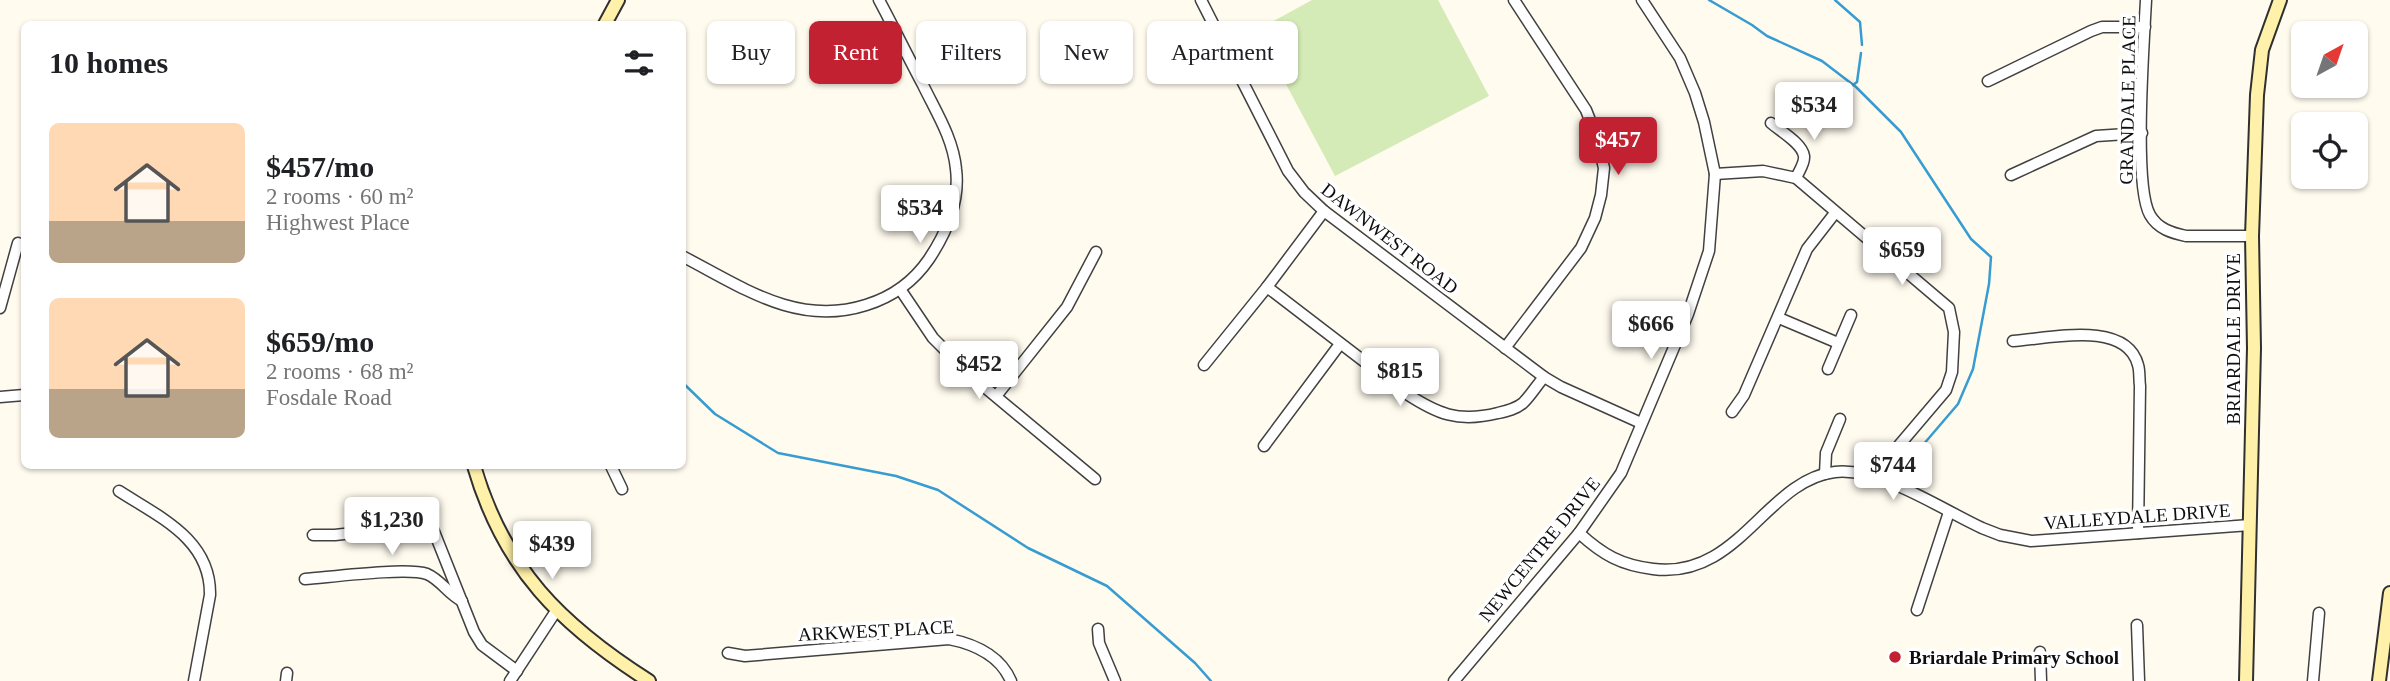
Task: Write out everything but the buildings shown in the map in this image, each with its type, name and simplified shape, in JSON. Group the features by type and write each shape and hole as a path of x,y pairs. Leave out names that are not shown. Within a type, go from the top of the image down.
{"street":[{"path":"607,21 618,0"},
{"path":"686,258 771,301 806,311 822,312 853,309 879,301 900,289 924,266 941,242 950,220 956,196 957,169 948,135 879,0"},
{"name":"DAWNWEST ROAD","path":"1201,0 1288,171 1304,192 1324,211 1544,377 1642,423"},
{"path":"1505,348 1581,247 1595,218 1604,168 1597,138 1586,110 1514,0"},
{"name":"NEWCENTRE DRIVE","path":"1454,681 1579,533 1621,473 1688,314 1709,251 1715,174 1695,93 1681,58 1642,0"},
{"name":"GRANDALE PLACE","path":"2147,0 2142,188 2148,213 2155,223 2166,230 2186,236 2252,236"},
{"name":"BRIARDALE DRIVE","path":"2246,681 2254,348 2252,236 2259,72 2262,50 2280,0"},
{"path":"1988,81 2102,27 2145,27"},
{"path":"1771,123 1804,154 1796,178"},
{"path":"2011,174 2096,136 2142,133"},
{"path":"1715,174 1763,172 1796,178 1949,309 1954,332 1952,372 1945,390 1873,476"},
{"path":"1204,365 1324,211"},
{"path":"1732,412 1744,395 1807,249 1835,213"},
{"path":"0,308 18,243"},
{"path":"997,395 1067,307 1096,252"},
{"path":"1267,287 1426,406 1446,415 1475,418 1511,410 1522,403 1544,377"},
{"path":"900,289 933,338 970,374 1095,479"},
{"path":"1828,369 1851,315"},
{"path":"1779,318 1838,343"},
{"path":"2013,341 2101,335 2121,342 2132,352 2138,364 2140,387 2138,533"},
{"path":"1264,446 1340,344"},
{"path":"0,397 21,395"},
{"path":"1825,474 1826,453 1840,419"},
{"path":"475,469 486,501 507,544 539,591 556,611 587,639 649,681"},
{"path":"612,469 622,489"},
{"name":"VALLEYDALE DRIVE","path":"1579,533 1612,559 1632,567 1662,570 1693,566 1733,544 1798,486 1825,474 1854,473 1873,476 1995,533 2031,541 2250,525"},
{"path":"119,491 184,533 199,551 208,570 211,580 210,595 194,681"},
{"path":"425,509 474,632 482,645 517,671"},
{"path":"1917,610 1950,512"},
{"path":"313,535 430,524"},
{"path":"305,579 413,571 433,577 453,597 462,601"},
{"path":"2379,681 2390,593"},
{"path":"510,681 556,611"},
{"path":"2313,681 2319,613"},
{"path":"2137,625 2138,681"},
{"path":"1098,629 1099,643 1115,681"},
{"name":"ARKWEST PLACE","path":"728,653 745,656 949,639 978,647 999,663 1011,681"},
{"path":"2040,652 2041,681"}],"green space":[{"path":"1312,0 1438,0 1489,96 1335,176 1286,84 1298,84 1298,21 1274,21"}],"waterway":[{"path":"1709,0 1767,36 1822,61 1856,87 1901,132 1971,239 1991,257 1989,284 1973,369 1958,404 1905,466"},
{"path":"1835,0 1860,22 1862,45"},
{"path":"1853,85 1857,82 1861,53"},
{"path":"686,386 715,414 778,453 896,476 938,490 1028,548 1107,586 1195,663 1211,681"}],"place":[{"name":"Briardale Primary School","path":"1895,657"}]}
